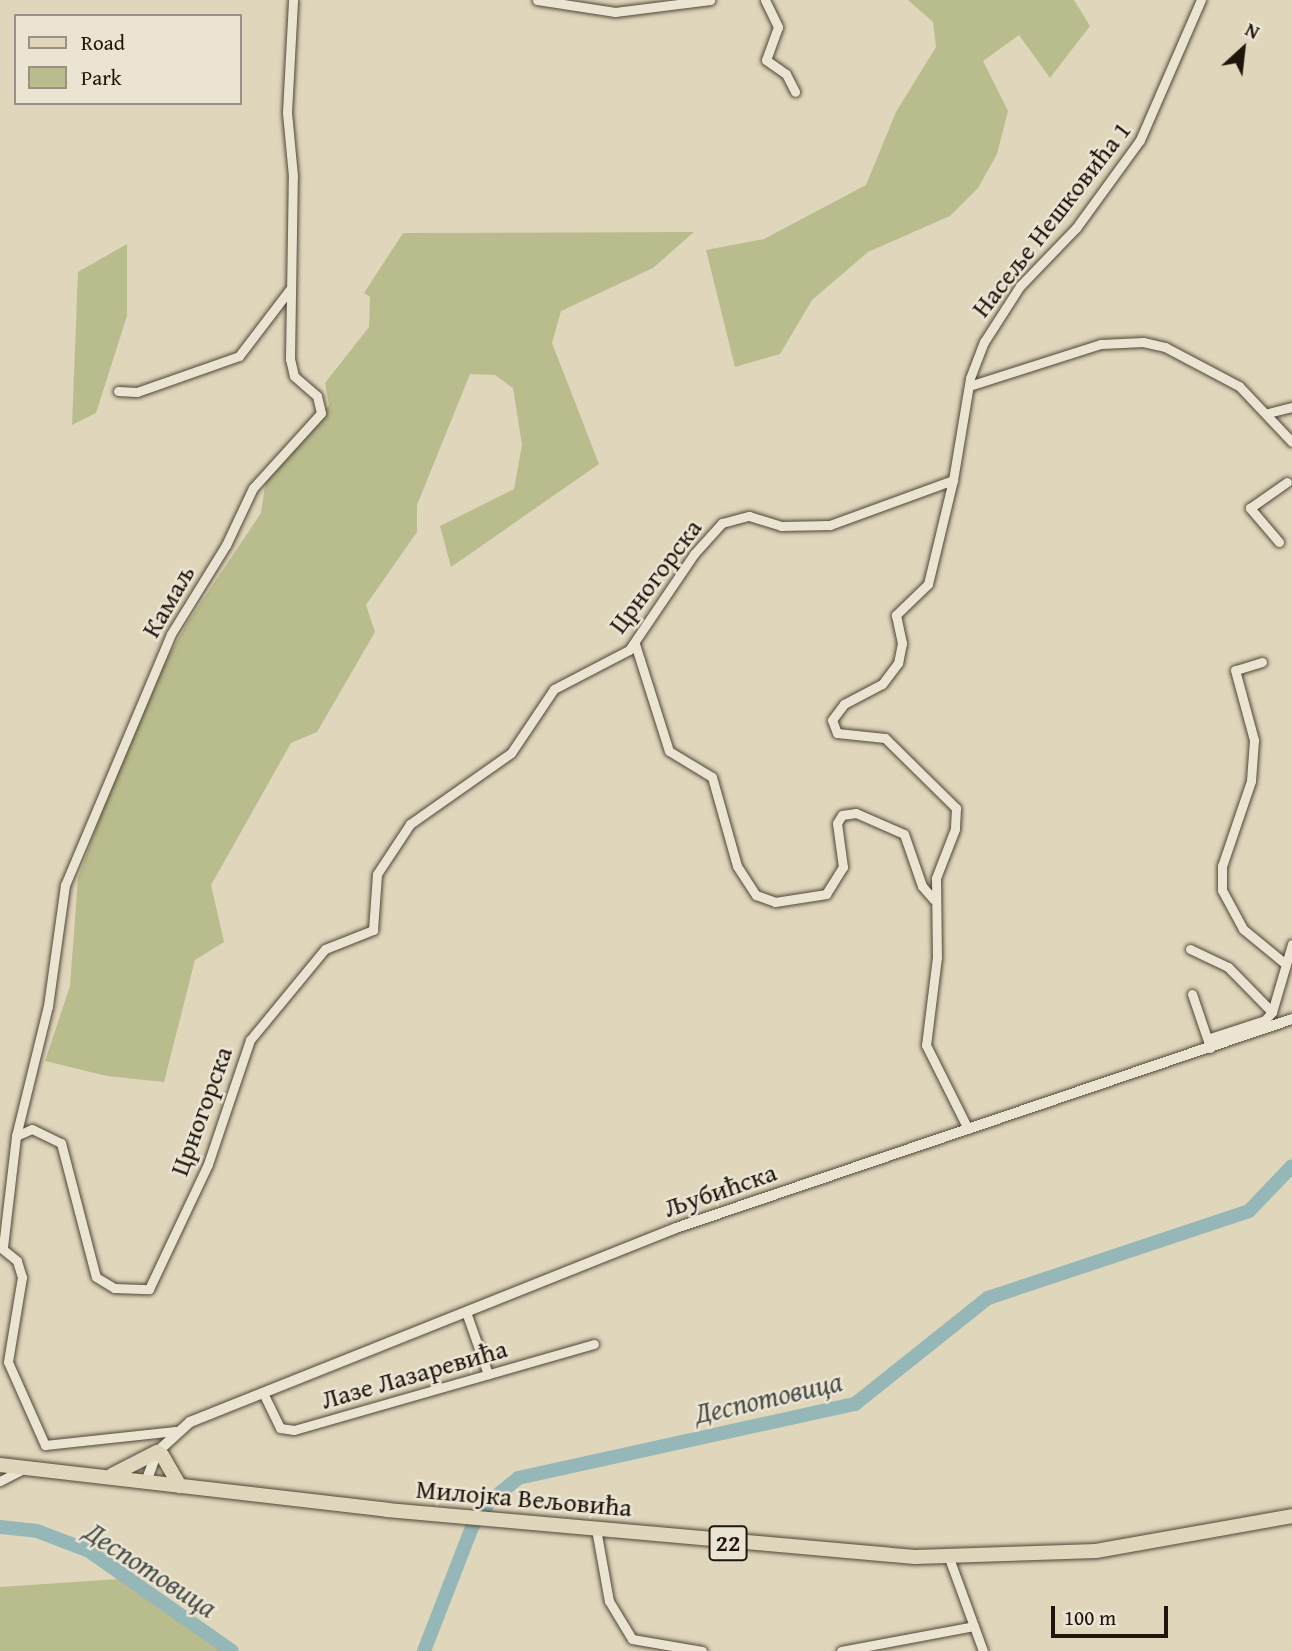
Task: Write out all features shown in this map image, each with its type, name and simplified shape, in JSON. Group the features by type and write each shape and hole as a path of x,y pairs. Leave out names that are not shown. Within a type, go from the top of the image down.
{"main road":[{"path":"104,1478 130,1470 161,1450 180,1486"},
{"name":"Милојка Вељовића","path":"0,1465 443,1516 949,1558 1046,1554 1140,1545 1292,1516"}],"street":[{"name":"Камаљ","path":"1,1247 16,1136 45,1018 65,885 132,719 171,634 226,545 253,488 321,413 317,396 291,368 293,176 287,111 293,0"},
{"path":"537,0 615,12 710,0"},
{"path":"765,0 778,27 766,60 786,74 795,92"},
{"name":"Насеље Нешковића 1","path":"969,386 984,342 1020,286 1089,210 1152,122 1201,0"},
{"path":"118,390 137,392 239,356 291,287"},
{"path":"968,1129 926,1045 937,957 934,901 936,878 958,817 956,808 885,738 837,733 832,720 844,704 882,684 898,663 902,643 896,615 923,595 932,575 953,480 969,386 1101,344 1143,342 1165,347 1239,386 1268,413 1269,423 1292,442"},
{"path":"1268,413 1292,407"},
{"name":"Црногорска","path":"16,1136 33,1129 61,1143 96,1277 114,1288 149,1289 208,1164 250,1040 326,949 373,930 372,891 392,845 433,804 511,753 554,689 635,644 694,554 722,523 749,516 781,526 830,526 953,480"},
{"path":"1279,542 1250,508 1291,483"},
{"path":"635,644 669,751 712,777 737,866 756,895 775,902 826,894 843,867 837,823 842,815 856,813 904,834 919,880 934,901"},
{"path":"1262,662 1235,670 1254,740 1251,781 1225,855 1222,890 1243,929 1283,962"},
{"path":"1192,994 1209,1045 1265,1020 1272,1012 1283,962 1292,944"},
{"path":"1190,949 1228,967 1272,1012"},
{"name":"Љубићска","path":"1,1247 17,1261 22,1277 8,1362 45,1445 175,1431 265,1397 466,1312 676,1228 1292,1019"},
{"path":"466,1312 488,1374"},
{"name":"Лазе Лазаревића","path":"265,1397 286,1431 594,1344"},
{"path":"150,1483 161,1450 175,1431"},
{"path":"0,1481 26,1468"},
{"path":"596,1529 608,1601 640,1643"},
{"path":"949,1558 983,1651"},
{"path":"841,1651 974,1626"},
{"path":"631,1651 640,1643 662,1641 702,1651"}],"green space":[{"path":"908,0 1074,0 1090,26 1050,78 1019,35 983,61 1008,111 997,154 978,188 950,216 868,252 812,300 780,354 735,367 706,250 764,239 866,185 896,112 936,47 933,22"},
{"path":"694,232 653,268 561,311 552,343 599,464 451,567 440,526 514,489 522,445 513,388 495,375 470,374 417,505 417,532 366,605 375,632 317,732 291,743 211,885 224,942 195,960 164,1082 107,1076 45,1061 70,986 78,878 139,710 186,625 261,513 266,479 329,405 325,383 369,327 370,297 364,293 403,233"},
{"path":"127,244 127,316 96,413 72,425 78,272"},
{"path":"134,1578 224,1651 0,1651 0,1587"}],"waterway":[{"name":"Деспотовица","path":"424,1651 472,1527 490,1501 518,1478 855,1404 988,1298 1249,1211 1292,1166"},
{"name":"Деспотовица","path":"0,1527 37,1531 89,1551 232,1651"}]}
